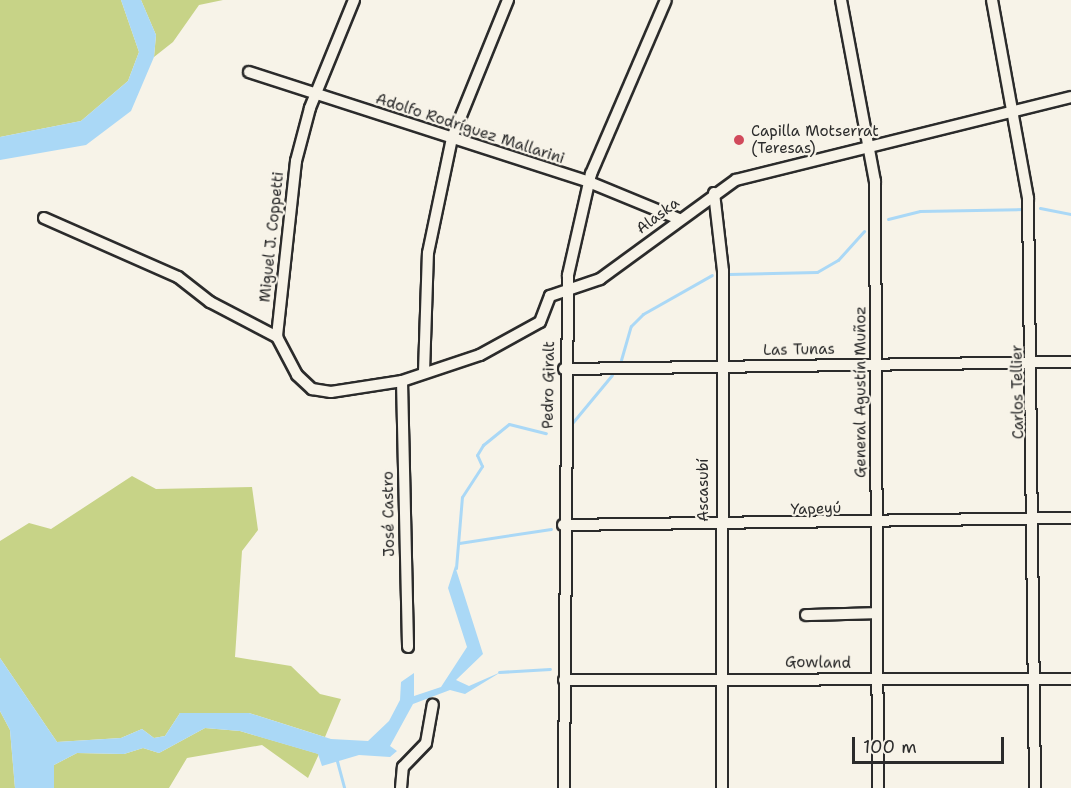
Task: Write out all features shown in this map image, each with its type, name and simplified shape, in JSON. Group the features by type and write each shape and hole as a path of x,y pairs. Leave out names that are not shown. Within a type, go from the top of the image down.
{"street":[{"name":"Miguel J. Coppetti","path":"277,337 288,206 315,94 354,0"},
{"path":"424,372 428,254 452,138 508,0"},
{"name":"Pedro Giralt","path":"564,788 563,525 567,291 589,182 666,0"},
{"name":"General Agustín Muñoz","path":"841,0 872,146 876,364 874,522 878,788"},
{"name":"Carlos Tellier","path":"992,0 1029,198 1034,363 1035,788"},
{"name":"Adolfo Rodríguez Mallarini","path":"249,72 589,182 665,208 679,219"},
{"name":"Alaska","path":"277,337 297,375 312,389 331,392 402,381 480,355 533,326 544,318 550,296 600,279 714,193 736,180 1071,97"},
{"name":"Ascasubí","path":"714,193 723,271 719,526 722,788"},
{"path":"44,218 178,276 210,302 277,337"},
{"name":"Las Tunas","path":"564,369 1071,362"},
{"name":"José Castro","path":"402,381 408,647"},
{"name":"Yapeyú","path":"563,525 719,526 1071,518"},
{"path":"806,615 876,613"},
{"name":"Gowland","path":"564,680 721,677 1071,678"},
{"path":"401,788 403,767 426,742 434,705"}],"green space":[{"path":"0,0 121,0 139,52 128,81 81,121 0,137"},
{"path":"141,0 223,0 199,5 173,42 154,57 156,35"},
{"path":"132,476 156,489 252,487 258,530 242,551 235,657 291,666 320,694 341,699 325,737 249,713 180,713 165,736 154,738 142,729 121,738 57,742 0,658 0,541 29,523 51,529"},
{"path":"0,711 10,730 15,788 0,788"},
{"path":"205,728 240,731 319,754 308,778 262,745 187,758 169,788 54,788 54,765 77,753 124,754 143,748 159,753"}],"water":[{"path":"121,0 141,0 156,35 154,57 131,111 86,145 0,160 0,137 81,121 128,81 139,52"},
{"path":"455,566 483,654 456,680 469,686 501,672 465,694 450,690 413,704 390,746 397,751 390,757 359,755 322,766 318,754 240,731 205,728 159,753 143,748 124,754 77,753 54,765 54,788 15,788 10,730 0,711 0,658 57,742 121,738 142,729 154,738 165,736 180,713 249,713 331,739 368,741 389,721 400,700 401,682 414,673 414,696 441,687 467,647 448,588"}],"waterway":[{"path":"1040,208 1071,214"},
{"path":"888,219 920,211 1023,209"},
{"path":"729,274 817,272 838,260 864,231"},
{"path":"621,360 631,326 643,314 712,275"},
{"path":"573,422 612,375"},
{"path":"456,568 462,497 482,466 477,455 483,445 509,424 546,433"},
{"path":"459,543 551,529"},
{"path":"499,672 550,669"},
{"path":"337,761 344,788"}],"place":[{"name":"Capilla Motserrat (Teresas)","path":"739,140"}]}
